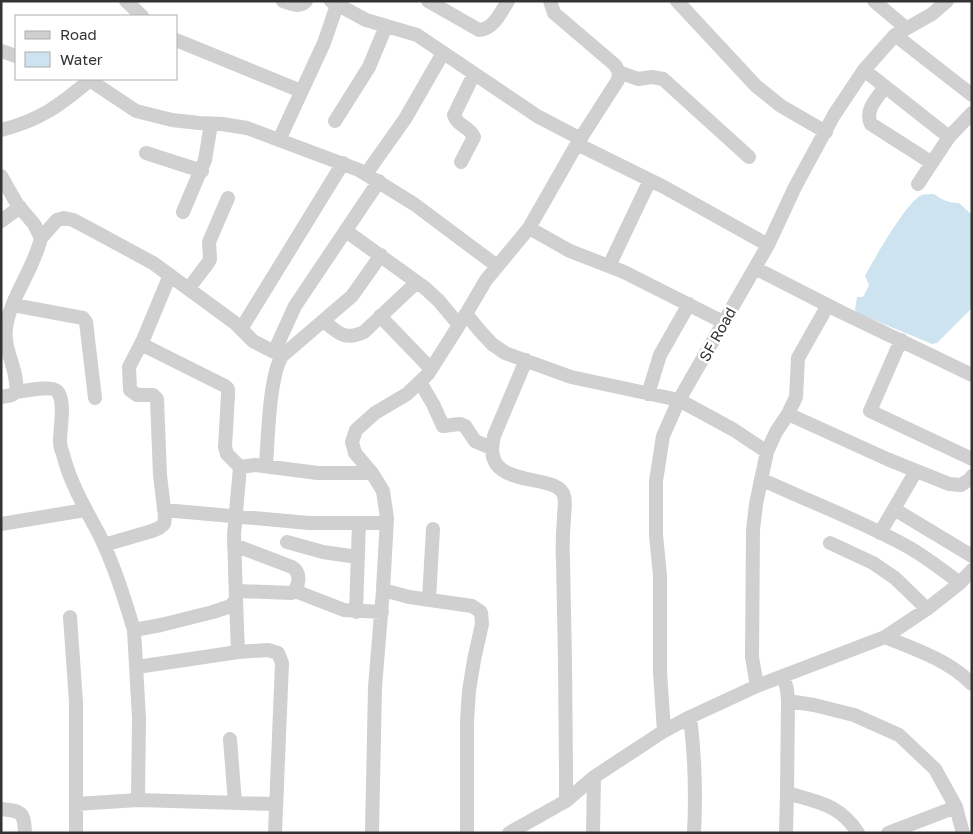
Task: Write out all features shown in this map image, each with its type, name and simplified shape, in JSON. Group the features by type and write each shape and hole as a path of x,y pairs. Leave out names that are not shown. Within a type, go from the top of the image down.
{"street":[{"path":"126,1 141,15"},
{"path":"283,1 297,6 302,5 306,1"},
{"path":"428,1 479,30 491,27 508,1"},
{"path":"372,833 373,716 387,523 383,491 372,473 355,453 352,442 356,430 375,413 407,394 431,369 486,280 529,228 618,80 619,72 615,65 554,13 550,1"},
{"path":"677,1 756,86 781,106 826,132"},
{"path":"874,1 901,31 972,95"},
{"name":"SF Road","path":"664,731 660,672 660,576 656,535 656,481 663,436 679,400 768,246 795,187 834,115 864,70 901,31 932,14 947,1"},
{"path":"279,140 324,43 334,3 366,20 411,32 579,142 768,246"},
{"path":"336,121 365,74 386,26"},
{"path":"178,41 301,91"},
{"path":"1,51 15,56"},
{"path":"366,174 404,119 443,53"},
{"path":"864,70 950,137"},
{"path":"619,72 638,79 652,77 663,79 750,157"},
{"path":"461,162 474,137 456,120 454,115 474,74"},
{"path":"1,130 36,119 60,105 88,80"},
{"path":"90,80 136,112 172,120 242,127 343,163 379,181 414,204 497,266"},
{"path":"886,87 869,112 868,119 870,124 932,163"},
{"path":"918,184 950,137 972,113"},
{"path":"183,212 202,170 211,124"},
{"path":"146,153 202,170"},
{"path":"241,328 343,163"},
{"path":"1,176 20,207 34,224 41,238"},
{"path":"609,266 650,180"},
{"path":"266,465 278,354 295,306 379,181"},
{"path":"189,288 210,259 209,242 228,198"},
{"path":"1,222 20,207"},
{"path":"16,392 16,382 5,340 6,326 13,305 31,268 41,238 57,220 64,218 73,220 153,263 241,328 253,340 278,354"},
{"path":"529,228 570,251 609,266 690,304 723,322"},
{"path":"346,231 480,331 492,344 505,353 571,377 679,400 734,430 767,452"},
{"path":"278,354 324,321 352,296 381,256"},
{"path":"755,268 972,375"},
{"path":"104,545 159,528 164,524 157,399 153,395 133,394 128,382 129,367 141,344 170,275"},
{"path":"324,321 339,333 351,337 364,332 416,282"},
{"path":"648,394 660,355 690,304"},
{"path":"13,305 83,318 86,322 95,398"},
{"path":"757,686 752,657 753,530 756,504 767,452 796,397 798,358 828,305"},
{"path":"380,316 431,369"},
{"path":"901,340 870,410 972,459"},
{"path":"141,344 220,383 228,389 224,447 227,454 240,467"},
{"path":"526,360 494,436 491,448 500,467 510,474 525,480 555,485 562,490 565,498 562,546 566,801"},
{"path":"420,382 434,404 444,426 460,424 465,426 475,441 491,448"},
{"path":"1,396 49,388 59,394 61,411 60,442 63,456 85,510 104,545 123,592 134,630 137,667 138,800"},
{"path":"788,414 886,460 949,484 961,485 972,476"},
{"path":"240,467 255,464 318,473 372,473"},
{"path":"238,652 234,545 240,467"},
{"path":"880,533 916,471"},
{"path":"761,479 910,548 960,583"},
{"path":"894,509 972,556"},
{"path":"1,524 85,510"},
{"path":"164,510 293,521 387,523"},
{"path":"281,563 293,521"},
{"path":"356,612 358,523"},
{"path":"429,599 432,529"},
{"path":"287,542 323,552 358,556"},
{"path":"830,543 874,564 895,578 927,609"},
{"path":"234,545 292,567 298,572 295,591"},
{"path":"509,833 566,801 594,778 664,731 690,717 757,686 884,637 927,609 960,583 972,570"},
{"path":"383,590 409,597 472,606 481,612 482,624 469,691 467,833"},
{"path":"236,595 284,594 295,591 337,608 356,612 382,612"},
{"path":"134,630 180,621 231,606 236,595"},
{"path":"70,617 76,694 76,833"},
{"path":"884,637 944,663 964,676 972,684"},
{"path":"137,667 238,652 268,650 278,653 282,663 275,833"},
{"path":"783,676 788,701 786,833"},
{"path":"788,701 854,715 898,735 935,769 956,807 963,833"},
{"path":"690,717 696,795 694,833"},
{"path":"230,739 235,803"},
{"path":"594,778 594,833"},
{"path":"787,793 829,805 850,821 858,833"},
{"path":"76,804 138,800 275,804"},
{"path":"888,833 956,807"},
{"path":"1,809 17,811 22,814 25,833"}],"water":[{"path":"934,194 946,201 959,203 972,215 972,308 937,343 932,344 856,313 855,309 857,297 863,297 869,285 865,276 900,218 916,199 922,195"}]}
